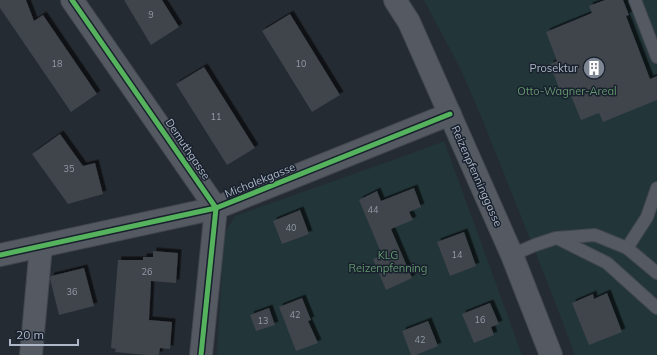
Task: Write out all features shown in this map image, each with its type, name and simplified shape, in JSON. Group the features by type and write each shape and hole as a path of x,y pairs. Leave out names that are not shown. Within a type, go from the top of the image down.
{"street":[{"name":"Demuthgasse","path":"72,0 216,208"},
{"name":"Reizenpfenninggasse","path":"395,0 409,22 512,255 551,355"},
{"name":"Michalekgasse","path":"0,255 216,208 450,114"},
{"path":"201,355 216,208"},
{"path":"31,355 41,246"}],"lane":[{"path":"635,0 657,57"},
{"path":"627,248 647,217 657,188"},
{"path":"512,255 556,238 595,235 627,248 657,273"},
{"path":"556,238 607,263 657,308"}],"green space":[{"name":"Otto-Wagner-Areal","path":"424,0 657,0 657,355 575,355 481,116 460,68"},
{"name":"KLG Reizenpfenning","path":"444,141 522,355 217,355 224,234 235,216"}],"building":[{"path":"0,0 26,0 34,21 43,15 97,94 71,112 0,8"},
{"path":"124,0 162,0 179,27 151,45"},
{"name":"Prosektur","path":"605,0 623,0 629,15 626,16 650,79 657,76 657,100 603,122 599,113 581,120 569,91 561,94 550,64 557,61 546,32 592,13 589,6"},
{"path":"290,14 340,95 312,112 262,31"},
{"path":"204,67 255,148 227,165 176,84"},
{"path":"60,134 83,166 95,163 103,194 68,204 32,154"},
{"path":"414,188 421,207 409,212 413,220 391,229 412,278 386,290 373,259 382,255 359,200 377,191 381,201"},
{"path":"300,210 309,234 282,244 273,221"},
{"path":"464,232 476,266 450,276 437,242"},
{"path":"153,251 178,253 176,283 151,281 149,320 172,322 170,349 160,348 159,355 115,352 116,349 111,348 118,260 143,260 143,257 153,257"},
{"path":"84,268 94,306 59,315 50,279 51,276"},
{"path":"607,293 622,332 589,345 572,303 593,294 594,299"},
{"path":"302,298 311,320 308,321 318,343 296,351 279,307"},
{"path":"490,303 499,324 491,327 494,335 474,343 462,314"},
{"path":"269,308 275,325 256,331 250,315"},
{"path":"428,321 438,346 416,355 411,355 402,331"}],"cycle path":[{"path":"72,0 216,208 201,355"},
{"path":"0,255 216,208 450,114"}],"place":[{"name":"Prosektur","path":"594,68"}]}
